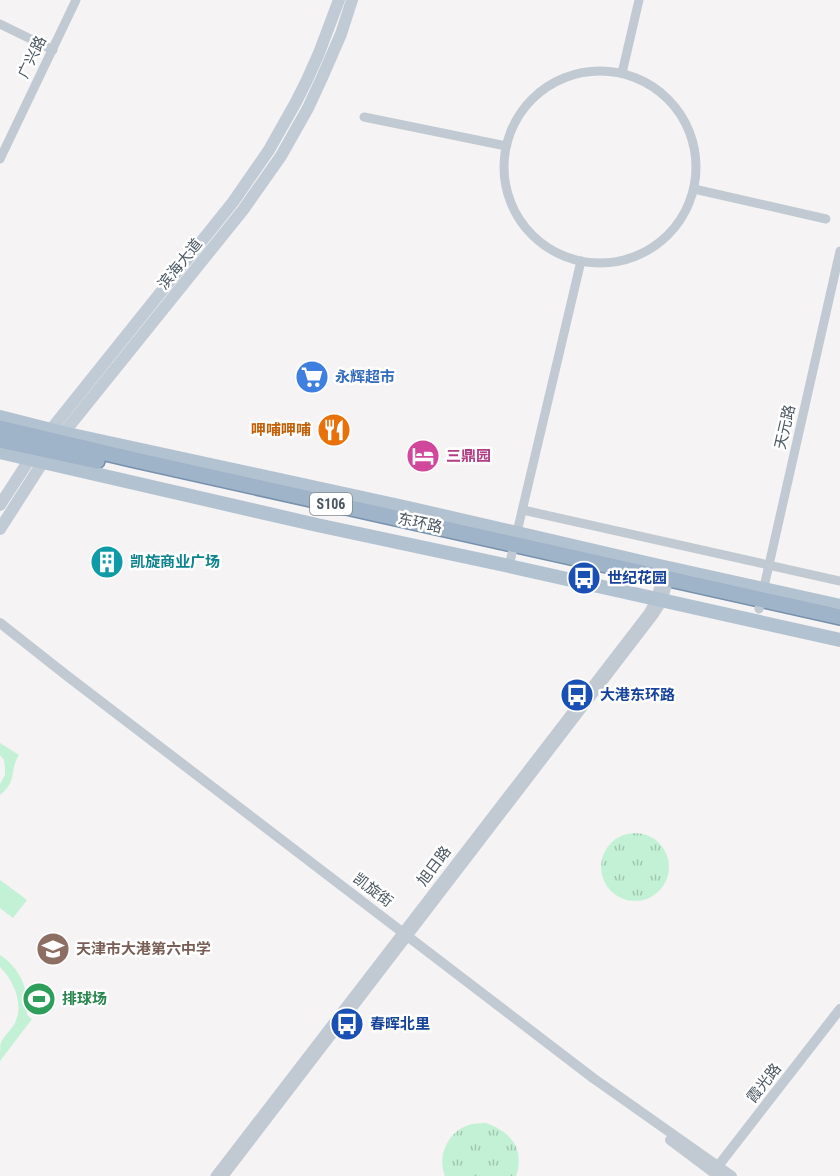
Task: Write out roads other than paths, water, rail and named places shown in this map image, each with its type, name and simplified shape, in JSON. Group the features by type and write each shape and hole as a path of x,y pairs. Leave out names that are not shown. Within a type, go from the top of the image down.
{"highway":[{"name":"东环路","path":"0,428 47,445"},
{"name":"东环路","path":"0,440 47,445 664,584 761,600 840,617"},
{"name":"东环路","path":"761,600 840,627"}],"main road":[{"name":"滨海大道","path":"0,505 233,202 269,150 307,80 339,0"},
{"name":"滨海大道","path":"0,529 47,445 243,210 281,156 325,73 352,0"},
{"path":"0,417 47,445"},
{"path":"0,452 47,445 404,507 514,550 664,584 761,600 840,606"},
{"path":"664,584 840,640"}],"street":[{"name":"广兴路","path":"0,159 76,0"},
{"path":"622,73 639,0"},
{"path":"0,24 53,50"},
{"path":"592,71 622,73 650,84 674,104 690,129 697,159 694,189 681,220 658,245 628,260 595,264 562,257 534,238 514,212 504,180 506,147 517,118 536,95 562,78 592,71"},
{"path":"364,117 506,147"},
{"path":"694,189 826,219"},
{"name":"天元路","path":"761,600 840,251"},
{"path":"514,550 581,261"},
{"path":"523,510 840,581"},
{"name":"旭日路","path":"224,1176 648,613 664,584"},
{"name":"凯旋街","path":"0,623 404,936"},
{"name":"凯旋街","path":"0,632 720,1173"},
{"name":"旭日路","path":"215,1176 404,936"},
{"name":"霞光路","path":"720,1173 840,1009"},
{"name":"霞光路","path":"720,1173 840,1018"}],"place":[{"name":"永辉超市","path":"312,377"},
{"name":"呷哺呷哺","path":"334,430"},
{"name":"三鼎园","path":"423,456"},
{"name":"凯旋商业广场","path":"107,562"},
{"name":"世纪花园","path":"584,578"},
{"name":"大港东环路","path":"577,695"},
{"name":"天津市大港第六中学","path":"53,949"},
{"name":"排球场","path":"39,999"},
{"name":"春晖北里","path":"347,1024"}]}
